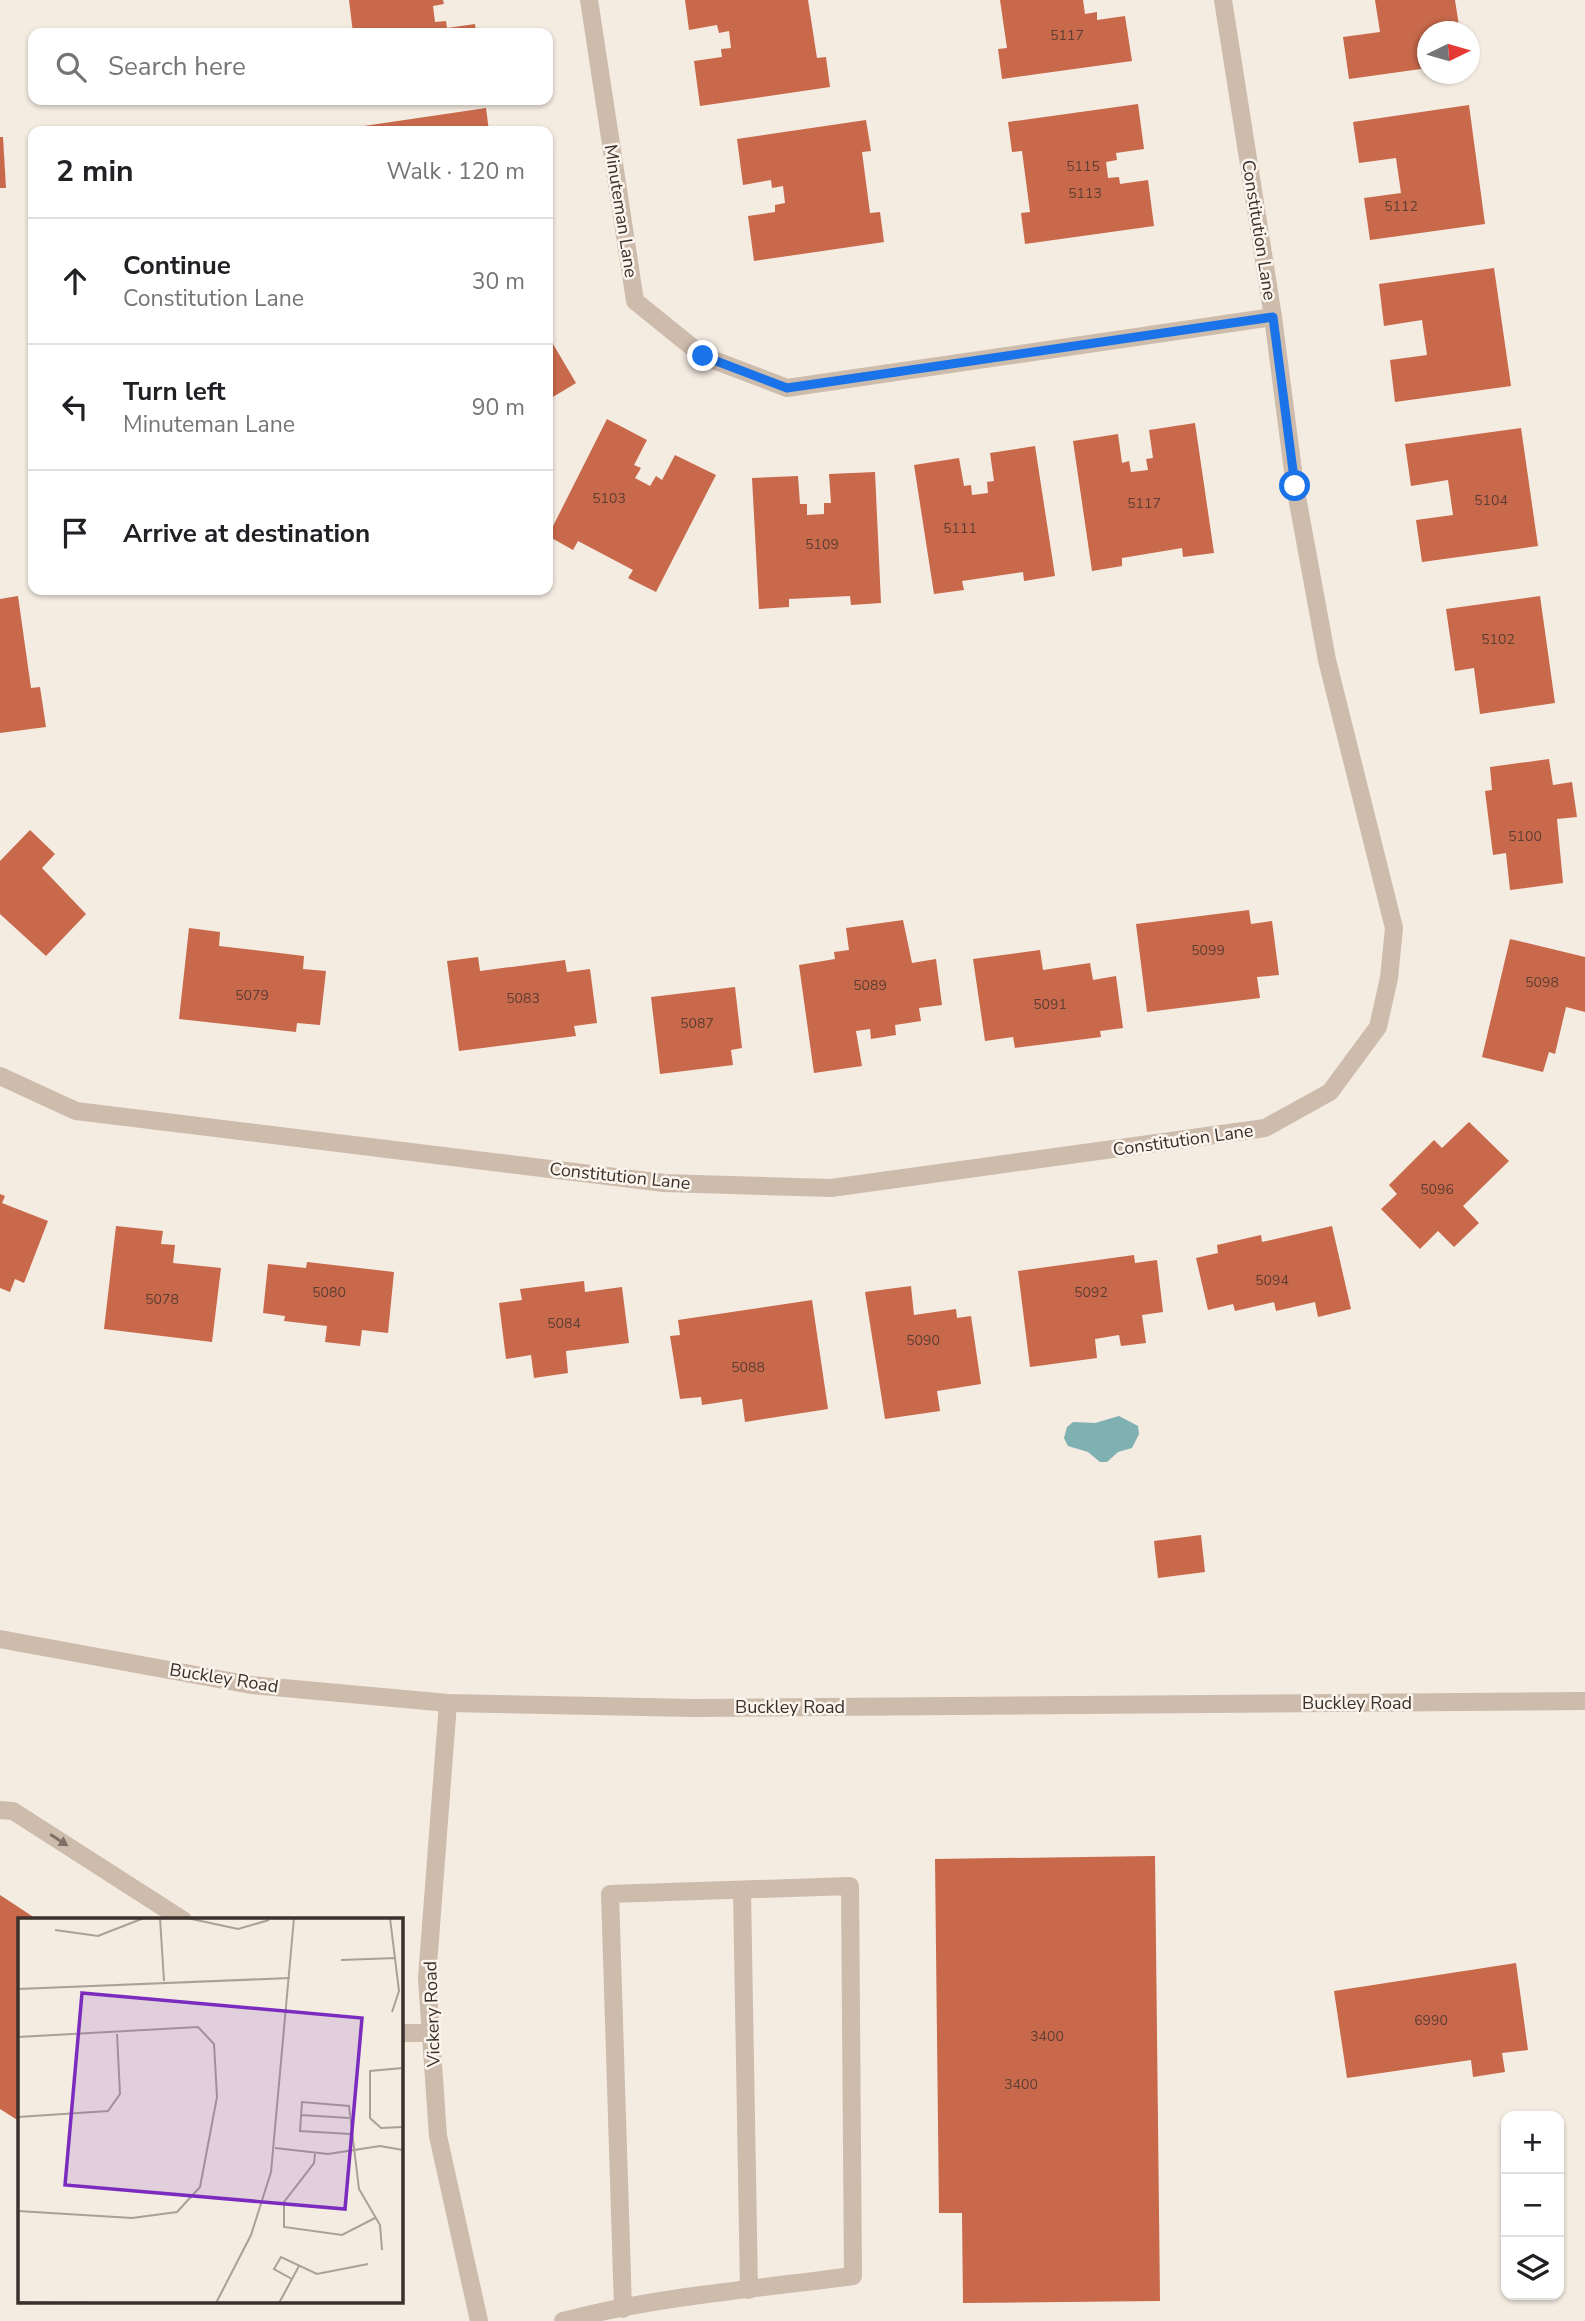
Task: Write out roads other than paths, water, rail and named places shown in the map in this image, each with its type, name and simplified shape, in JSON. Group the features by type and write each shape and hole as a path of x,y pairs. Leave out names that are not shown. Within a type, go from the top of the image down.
{"street":[{"name":"Minuteman Lane","path":"589,0 635,301 703,356 787,388 1273,317"},
{"name":"Constitution Lane","path":"0,1076 76,1111 664,1183 831,1188 1265,1128 1331,1092 1378,1027 1394,928 1327,660 1295,486 1273,317 1223,0"},
{"name":"Buckley Road","path":"0,1639 251,1685 449,1703 706,1708 1585,1701"},
{"name":"Vickery Road","path":"449,1703 427,1978 438,2136 479,2321"},
{"path":"0,1810 13,1811 180,1918"},
{"path":"563,2321 623,2309 853,2276 850,1886 610,1894 623,2309"},
{"path":"742,1890 749,2290"},
{"path":"402,2033 431,2033"}],"water":[{"path":"1119,1416 1138,1426 1139,1434 1132,1448 1118,1452 1107,1462 1100,1462 1088,1452 1068,1446 1064,1438 1067,1427 1073,1422 1095,1423"}]}
